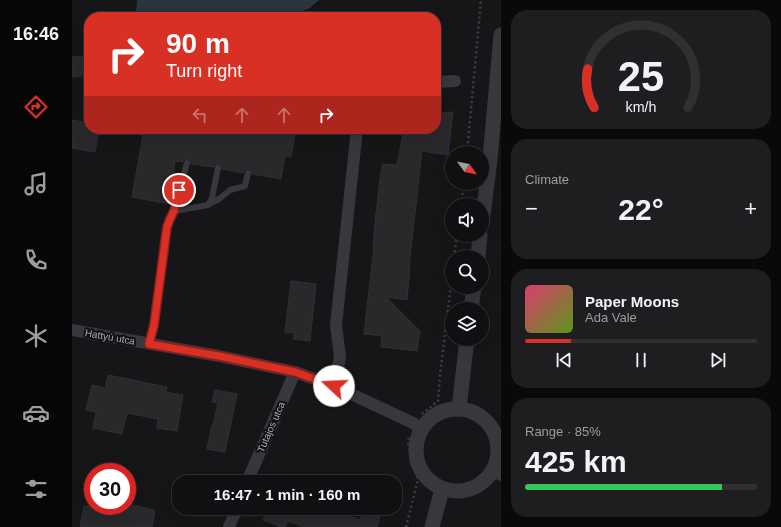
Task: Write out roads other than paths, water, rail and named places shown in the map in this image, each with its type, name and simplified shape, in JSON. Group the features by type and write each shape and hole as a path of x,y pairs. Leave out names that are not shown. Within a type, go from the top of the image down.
{"street":[{"path":"485,198 501,35"},
{"path":"441,82 455,81"},
{"path":"334,386 340,357 336,325 356,134"},
{"name":"Hattyú utca","path":"72,330 219,356 295,372 334,386 412,423 421,429"},
{"path":"459,409 466,346"},
{"name":"Tutajos utca","path":"250,475 295,372"},
{"path":"459,409 471,412 482,418 491,426 496,438 498,450 496,463 497,472 481,484 469,490 455,491 442,489 431,482 423,473 418,461 416,448 421,429 434,416 446,411 459,409"},
{"path":"432,527 442,489"},
{"path":"229,527 234,515"}],"lane":[{"path":"149,344 154,325 167,227 174,211 187,163"},
{"path":"208,205 212,198 218,168"},
{"path":"174,211 208,205 219,199 230,190 245,186 248,174"}]}
